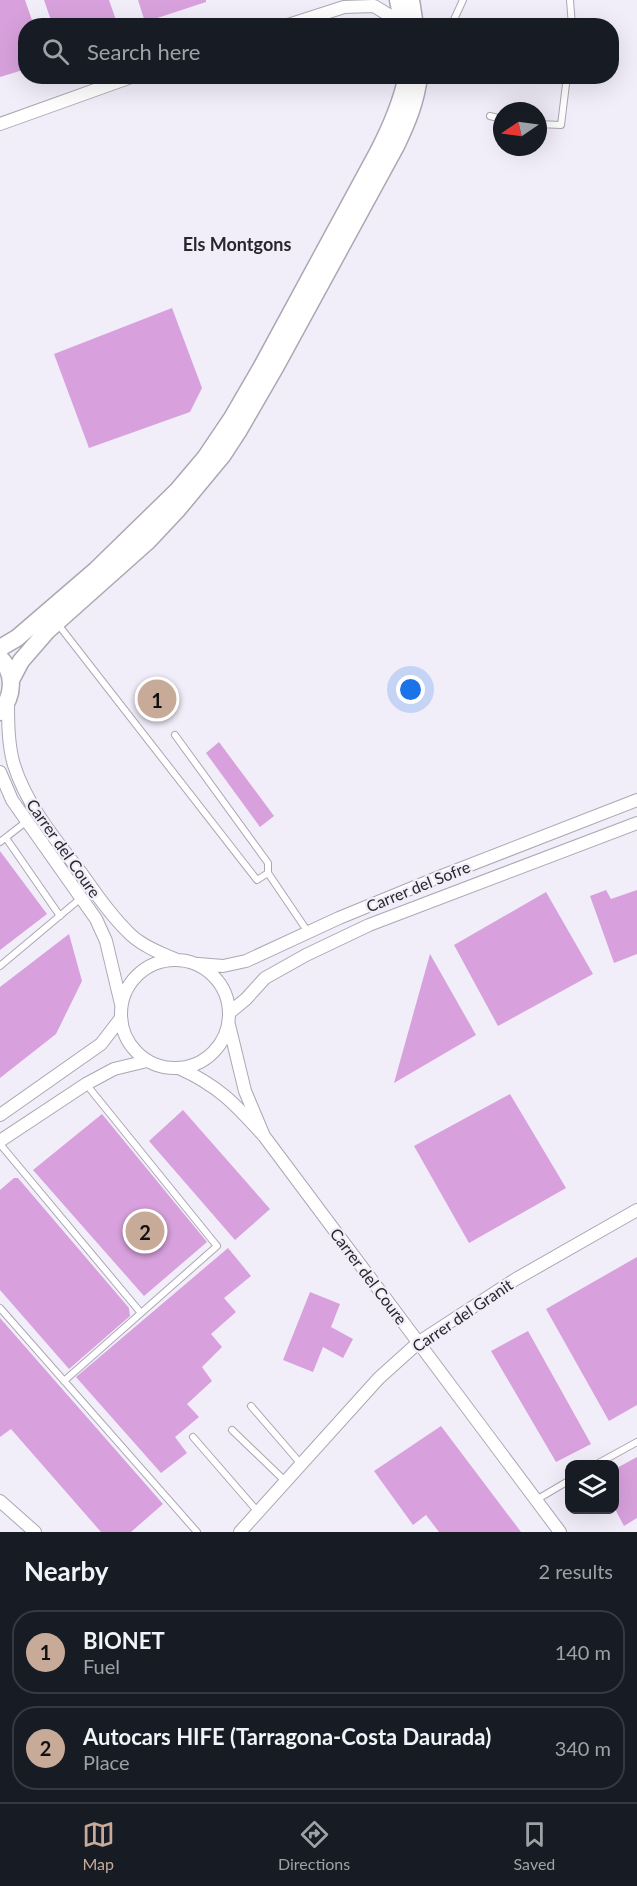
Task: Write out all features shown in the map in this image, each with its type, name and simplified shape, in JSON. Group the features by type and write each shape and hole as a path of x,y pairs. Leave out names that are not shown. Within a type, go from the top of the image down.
{"main road":[{"path":"398,0 404,18"},
{"path":"408,18 411,0"},
{"path":"0,648 17,638 96,570 178,490 205,458 261,368 388,132 405,84"},
{"path":"4,706 11,680 25,656 57,622 148,541 207,476 228,447 276,366 396,146 411,112 418,85"},
{"path":"0,658 9,671 11,680"}],"street":[{"path":"307,18 348,3 374,6 395,18"},
{"path":"0,124 112,84"},
{"name":"Carrer del Coure","path":"4,706 13,763 24,790 43,822 113,916 132,936 157,952 176,959"},
{"name":"Carrer del Coure","path":"0,772 12,800 96,919 106,940 121,1012"},
{"name":"Carrer del Sofre","path":"198,964 223,966 246,961 439,877 637,800"},
{"name":"Carrer del Sofre","path":"229,1017 265,978 306,955 369,925 637,823"},
{"path":"0,1115 101,1044 121,1012 130,983 144,969 156,963 176,959 198,964 208,971 221,985 227,997 229,1017 224,1039 211,1055 200,1062 179,1068 160,1067 136,1053 122,1028 121,1012"},
{"name":"Carrer del Coure","path":"229,1017 245,1091 264,1136"},
{"path":"0,1143 86,1084 114,1069 147,1061"},
{"name":"Carrer del Coure","path":"179,1068 204,1079 231,1099 264,1136 560,1532"},
{"name":"Carrer del Granit","path":"240,1532 379,1377 418,1342 516,1279 637,1210"},
{"path":"0,1501 35,1532"}],"lane":[{"path":"455,18 463,0"},
{"path":"570,0 572,18"},
{"path":"547,124 561,125 566,84"},
{"path":"57,622 257,880 268,873"},
{"path":"175,735 268,863 268,873 308,933"},
{"path":"27,821 3,840 60,916"},
{"path":"0,966 81,898"},
{"path":"64,1381 217,1246 86,1084"},
{"path":"0,1143 141,1312"},
{"path":"0,1308 197,1532"},
{"path":"251,1406 301,1464"},
{"path":"231,1430 285,1481"},
{"path":"192,1437 258,1512"},
{"path":"604,1460 637,1442"},
{"path":"536,1500 565,1483"}],"building":[{"path":"0,0 25,0 31,18 18,18 18,71 0,77"},
{"path":"44,0 109,0 115,18 50,18"},
{"path":"138,0 206,0 206,2 157,18 144,18"},
{"path":"172,308 202,388 190,412 89,448 54,354"},
{"path":"163,681 176,697 150,717 138,702"},
{"path":"219,742 274,816 260,827 206,753"},
{"path":"0,851 47,914 0,950"},
{"path":"606,890 611,899 637,890 637,954 614,963 590,896"},
{"path":"546,892 593,974 498,1026 454,945"},
{"path":"69,934 82,981 56,1034 0,1078 0,987"},
{"path":"430,954 476,1035 394,1083"},
{"path":"510,1094 566,1188 469,1243 414,1146"},
{"path":"183,1110 270,1209 235,1240 149,1141"},
{"path":"102,1114 207,1242 144,1296 33,1170"},
{"path":"14,1178 18,1178 129,1308 130,1316 69,1369 0,1290 0,1190"},
{"path":"228,1248 251,1276 224,1298 236,1312 211,1334 222,1347 202,1367 212,1381 187,1404 199,1417 175,1437 187,1453 161,1473 76,1377"},
{"path":"637,1257 637,1405 609,1421 546,1309"},
{"path":"310,1292 340,1304 331,1327 353,1339 343,1358 323,1347 313,1372 283,1360"},
{"path":"0,1318 163,1504 131,1532 101,1532 11,1429 0,1437"},
{"path":"528,1331 591,1444 556,1462 491,1351"},
{"path":"441,1426 521,1532 439,1532 426,1515 413,1525 374,1471"},
{"path":"637,1457 637,1518 624,1526 618,1514 619,1467"}],"place":[{"name":"BIONET","path":"157,699"},
{"name":"Autocars HIFE (Tarragona-Costa Daurada)","path":"145,1231"}],"district":[{"name":"Els Montgons","path":"237,244"}]}
